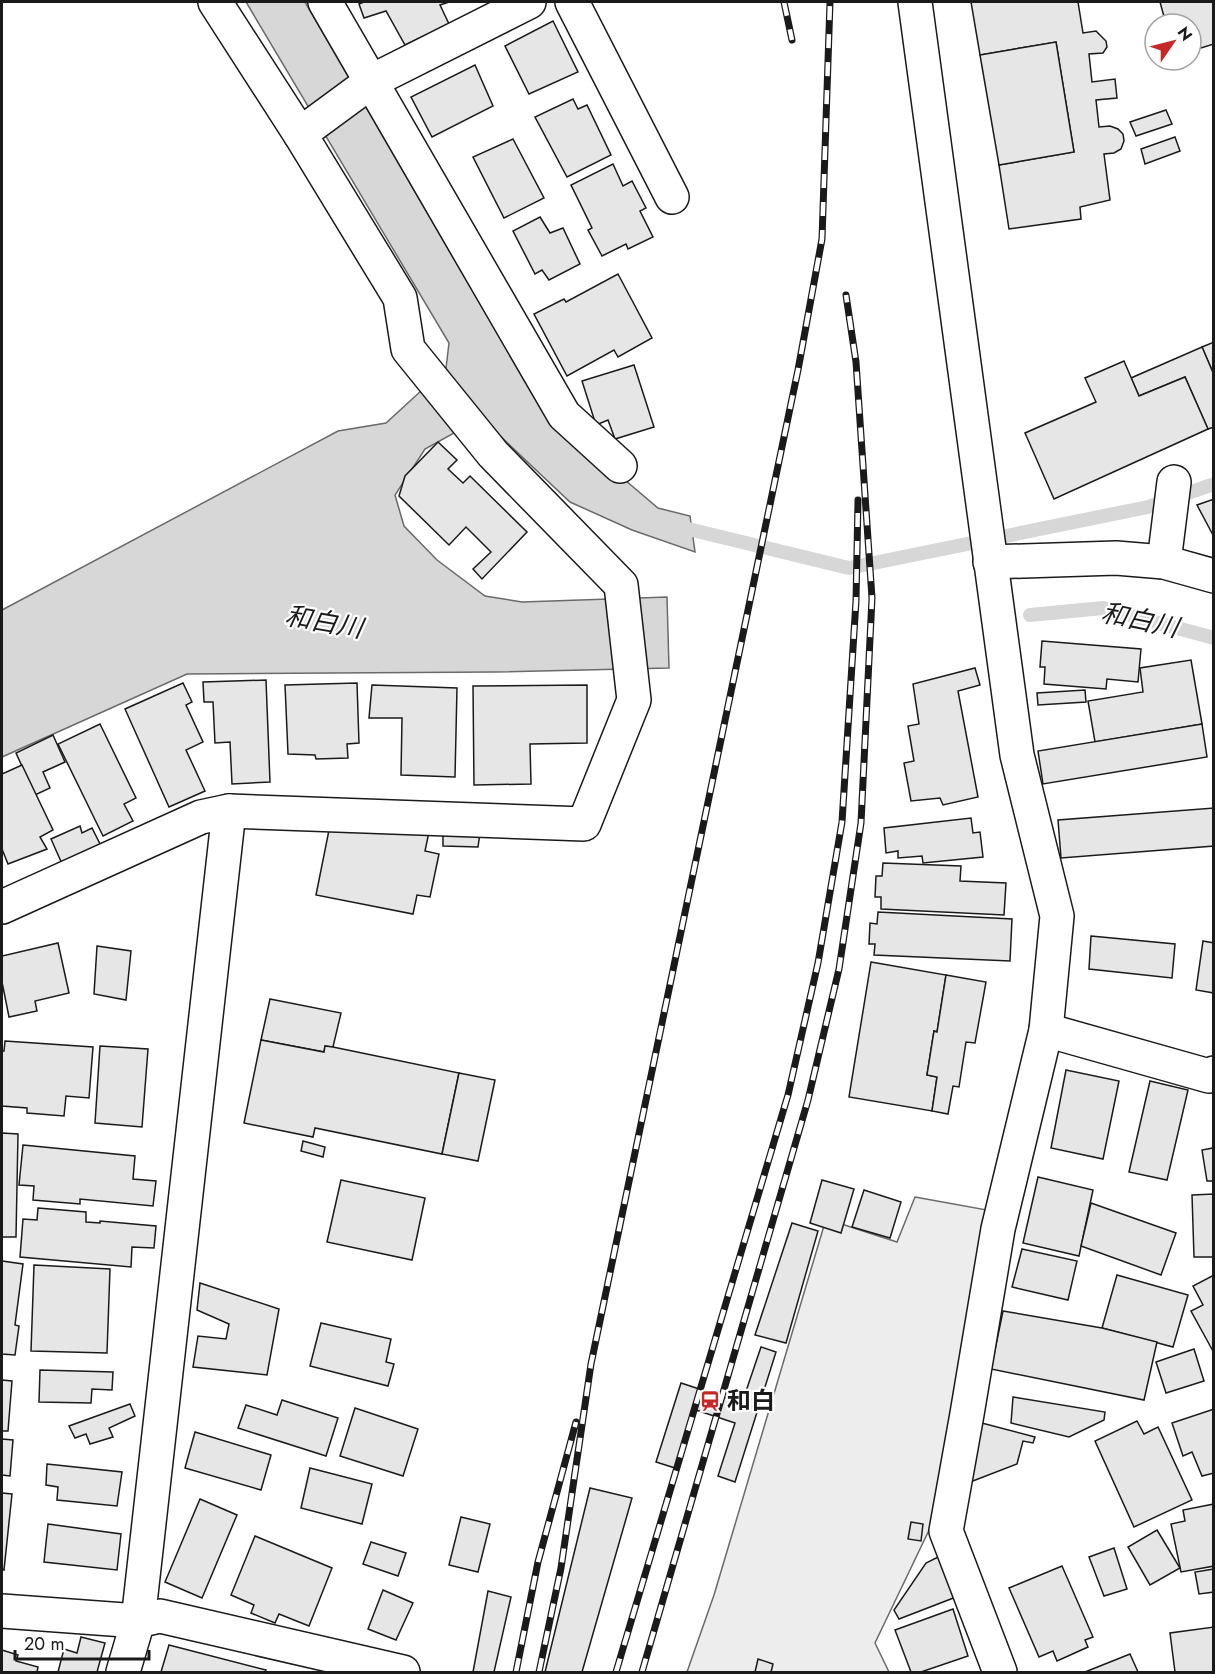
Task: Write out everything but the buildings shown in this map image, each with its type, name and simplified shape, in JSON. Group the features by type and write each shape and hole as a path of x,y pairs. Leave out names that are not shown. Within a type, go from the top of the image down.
{"street":[{"path":"2,907 201,817 229,811 584,824 634,700 621,585 493,454 408,349 400,298 300,134 214,2"},
{"path":"325,2 564,415 620,466"},
{"path":"300,134 372,81 529,2"},
{"path":"572,2 672,197"},
{"path":"915,2 1017,755 1057,916 1046,1030 998,1229 946,1532 1000,1672"},
{"path":"1164,562 1174,482"},
{"path":"990,562 1116,558 1164,562 1214,576"},
{"path":"123,1672 138,1621 229,811"},
{"path":"1046,1030 1209,1076 1214,1073"},
{"path":"2,1611 138,1621 160,1616 403,1672"}],"shaded area":[{"path":"915,1197 987,1210 931,1526 875,1643 889,1672 687,1672 714,1595 826,1219 897,1242"}],"water":[{"path":"246,2 305,2 526,383 565,429 658,508 690,516 695,552 632,530 570,502 481,418 425,449 395,495 404,526 437,560 485,596 522,602 667,597 669,668 494,672 187,674 2,757 2,610 338,431 386,423 446,368 449,343"}],"waterway":[{"path":"676,526 849,568 1148,507 1214,484"},
{"name":"和白川","path":"1030,615 1103,608 1214,638"}],"railway":[{"path":"784,2 792,40"},
{"path":"539,1672 561,1568 591,1364 798,370 822,239 830,2"},
{"path":"642,1672 808,1100 839,969 861,823 872,598 856,362 846,295"},
{"path":"616,1672 788,1095 818,963 842,822 856,601 858,500"},
{"path":"516,1672 538,1562 576,1422"}],"place":[{"name":"和白","path":"710,1401"}]}
